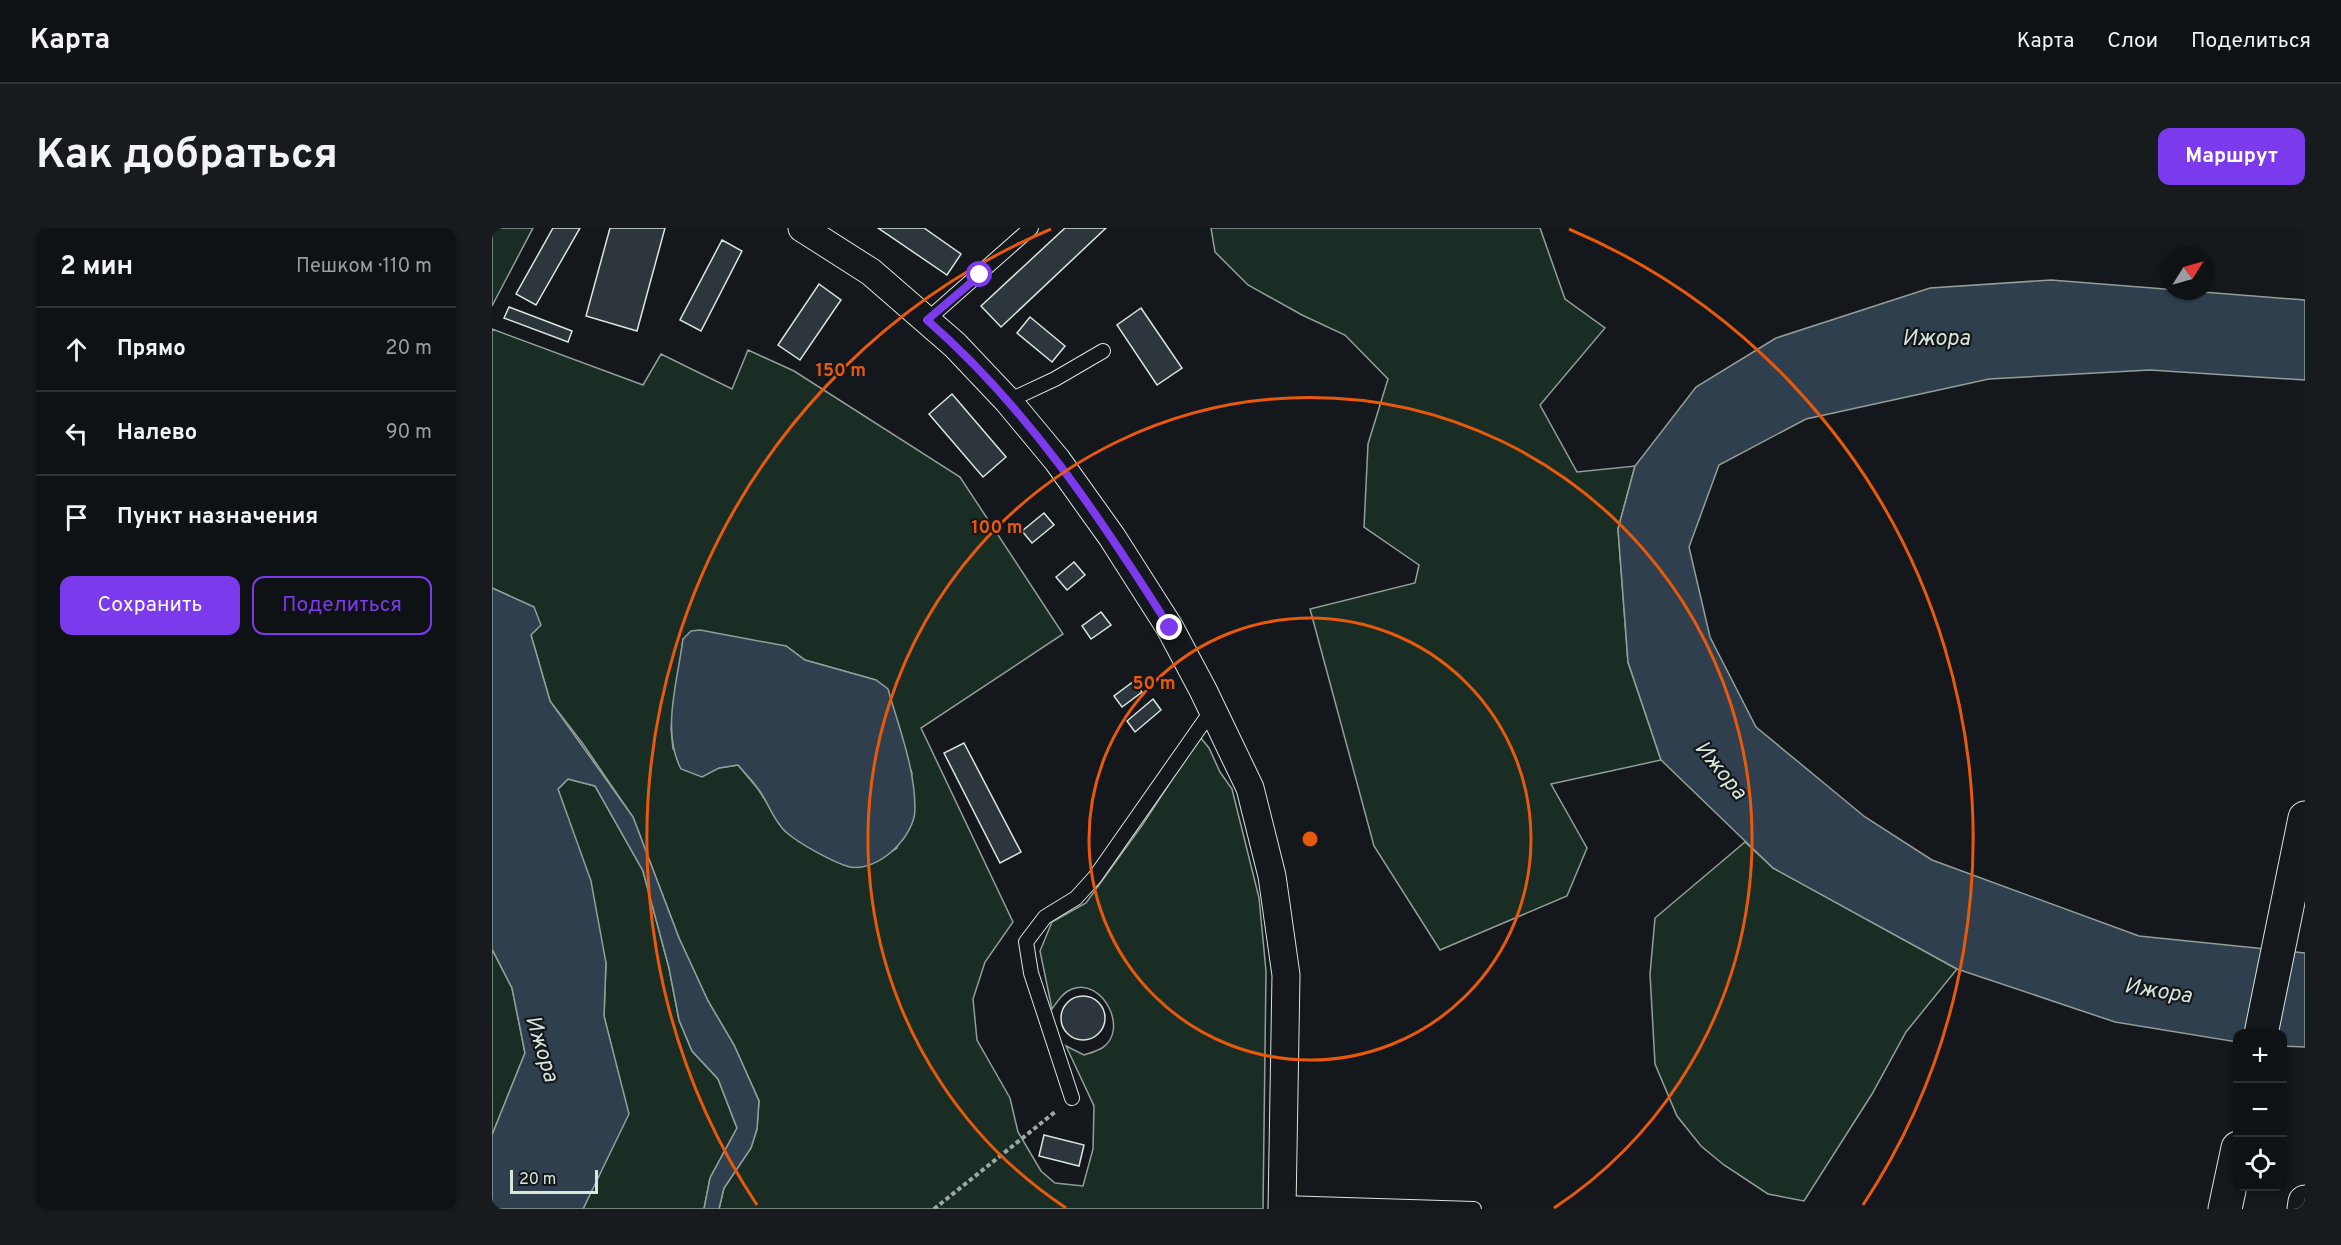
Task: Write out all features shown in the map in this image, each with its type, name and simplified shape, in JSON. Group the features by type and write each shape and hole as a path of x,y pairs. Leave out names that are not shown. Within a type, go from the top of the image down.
{"highway":[{"path":"2262,1029 2305,818"},
{"path":"2225,1209 2233,1171"},
{"path":"2304,1209 2305,1203"}],"street":[{"path":"802,228 871,272 955,345 1008,401 1057,460 1112,537 1170,628 1212,710 1250,788 1272,876 1285,964 1282,1206"}],"lane":[{"path":"927,320 1031,228"},
{"path":"1008,401 1055,379 1103,351"},
{"path":"1072,1098 1031,974 1026,942 1045,917 1076,898 1095,877 1212,710"},
{"path":"1282,1206 1474,1209"}],"path":[{"path":"934,1209 1072,1098"}],"green space":[{"path":"492,228 533,228 492,306"},
{"path":"1211,228 1540,228 1565,299 1605,328 1540,405 1577,472 1635,466 1618,529 1628,662 1661,760 1551,784 1587,848 1567,896 1440,950 1374,846 1310,609 1415,583 1419,565 1364,527 1368,444 1388,379 1345,335 1302,315 1248,285 1215,252"},
{"path":"492,329 643,385 661,354 732,389 748,350 794,371 960,477 1063,634 921,728 1013,922 985,962 973,999 977,1040 1010,1098 1018,1132 1041,1171 1055,1183 1083,1186 1093,1149 1094,1106 1066,1046 1084,1055 1102,1048 1110,1040 1113,1018 1102,998 1083,987 1066,992 1052,1009 1040,951 1052,922 1086,903 1143,824 1200,737 1209,748 1220,772 1232,789 1259,898 1266,971 1263,1209 719,1209 724,1188 751,1148 757,1129 759,1101 734,1045 708,1001 679,938 633,817 583,744 550,701 531,635 534,607 492,588","holes":["683,639 786,646 805,660 876,680 912,773 897,848 880,859 862,866 812,849 785,831 758,789 738,765 719,768 673,749 671,729"]},
{"path":"568,779 595,786 643,871 669,968 679,1020 692,1051 718,1079 737,1128 710,1178 704,1209 583,1209 628,1114 604,1016 606,963 558,789"},
{"path":"1745,842 1773,868 1957,969 1906,1032 1872,1094 1804,1201 1768,1194 1724,1165 1701,1146 1677,1116 1655,1064 1650,974 1655,918"},
{"path":"492,949 512,988 525,1053 492,1135"}],"water":[{"name":"Ижора","path":"2051,280 2161,289 2161,300 2215,300 2215,293 2305,300 2305,380 2150,370 1989,379 1806,419 1719,465 1689,547 1710,637 1756,727 1865,817 1932,860 2139,936 2305,953 2305,1047 2287,1046 2287,1029 2233,1029 2233,1041 2115,1022 1957,969 1773,868 1661,760 1628,662 1618,529 1635,466 1696,387 1776,338 1930,288"},
{"name":"Ижора","path":"492,588 534,607 541,625 531,635 550,701 633,817 679,938 708,1001 734,1045 759,1101 757,1129 751,1148 724,1188 719,1209 704,1209 710,1178 737,1128 718,1079 692,1051 679,1020 669,968 643,871 595,786 568,779 558,789 591,881 606,963 604,1016 629,1114 583,1209 492,1209 492,1135 525,1053 512,988 492,949"},
{"path":"700,630 786,646 805,660 876,680 888,689 909,763 915,809 909,830 893,850 872,864 861,867 843,865 807,847 786,832 778,823 757,787 738,765 719,768 702,777 681,769 672,738 675,688 683,639 691,631"}],"building":[{"path":"553,228 580,228 536,305 516,294"},
{"path":"610,228 665,228 637,331 586,316"},
{"path":"878,228 924,228 961,254 947,275"},
{"path":"1065,228 1106,228 1001,327 981,306"},
{"path":"722,240 742,251 701,331 680,320"},
{"path":"819,284 841,300 800,360 778,345"},
{"path":"509,307 572,331 568,342 504,318"},
{"path":"1141,308 1182,368 1157,385 1117,325"},
{"path":"1030,317 1065,346 1052,362 1017,333"},
{"path":"952,394 1006,457 983,477 929,414"},
{"path":"1044,513 1054,525 1032,543 1022,531"},
{"path":"1074,562 1085,575 1067,590 1056,577"},
{"path":"1101,612 1111,625 1091,639 1082,626"},
{"path":"1134,681 1142,692 1122,707 1114,696"},
{"path":"1153,699 1161,710 1135,732 1127,721"},
{"path":"964,743 1021,852 1000,863 944,753"},
{"path":"1083,996 1098,1003 1105,1018 1098,1033 1083,1040 1068,1033 1061,1018 1068,1003"},
{"path":"1044,1135 1084,1145 1079,1166 1039,1156"}],"route":[{"path":"980,275 927,320 955,345 1008,401 1057,460 1112,537 1170,628"}]}
